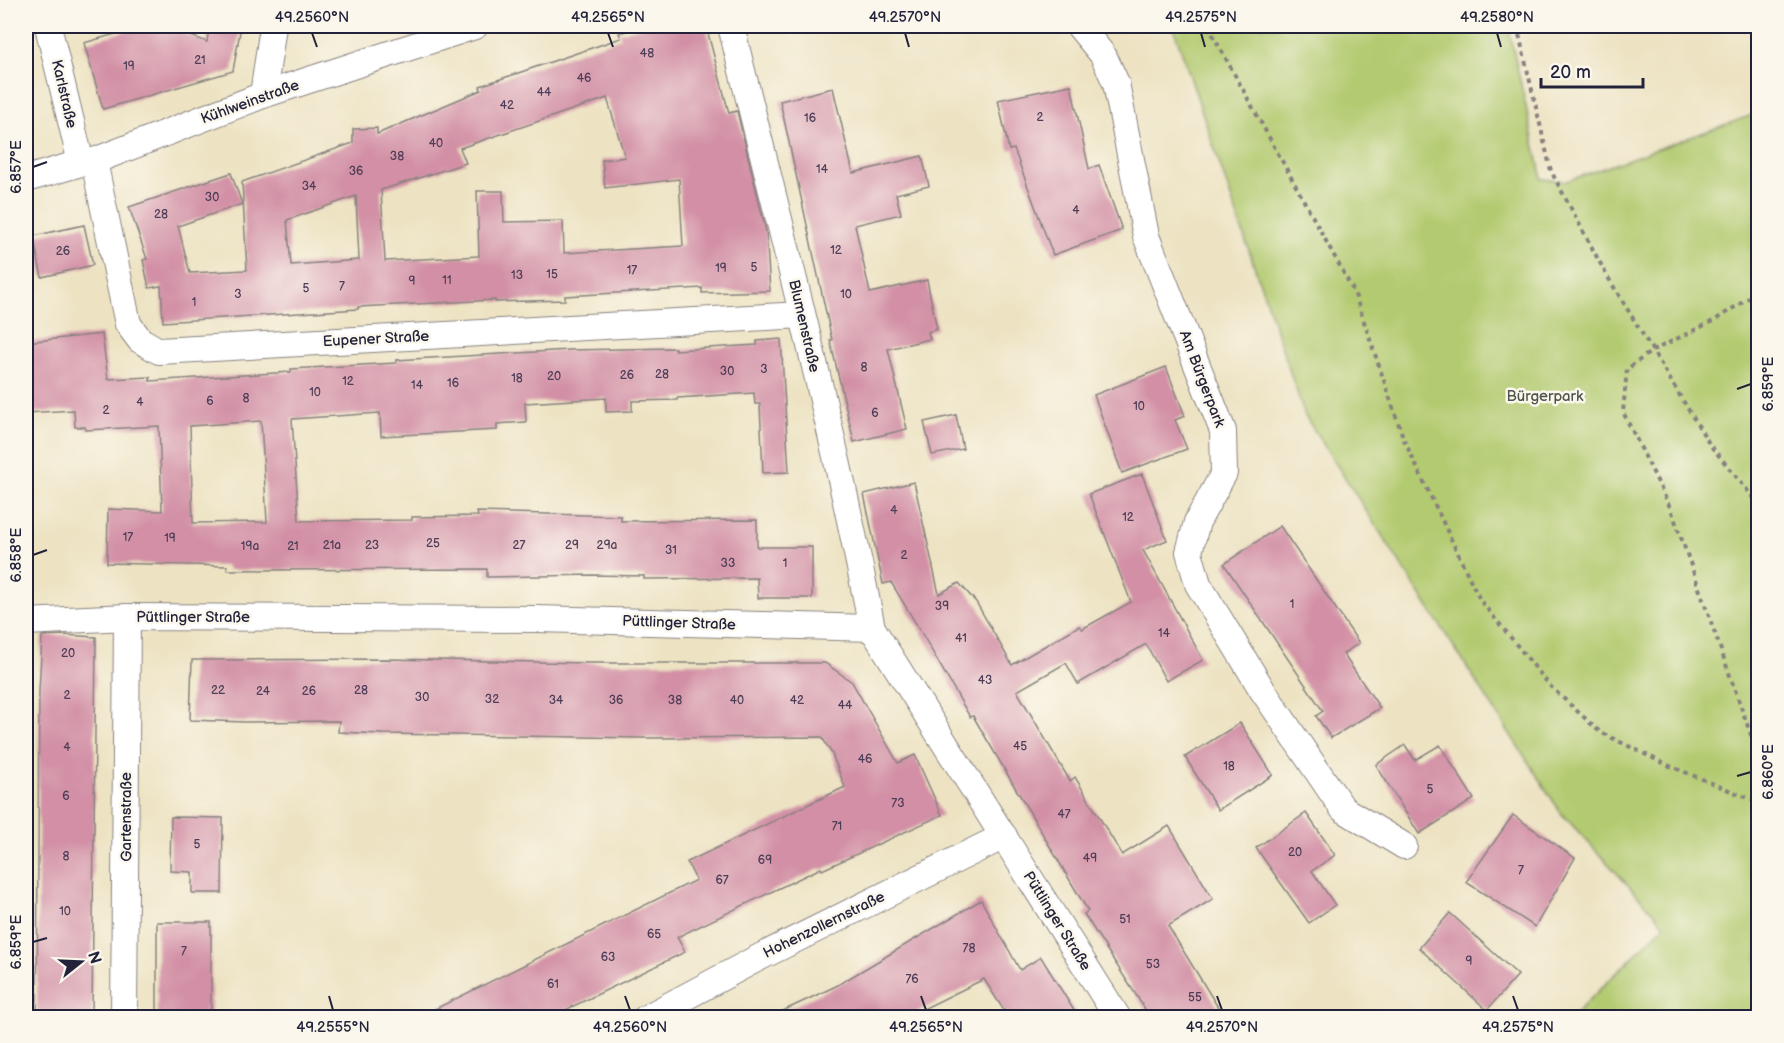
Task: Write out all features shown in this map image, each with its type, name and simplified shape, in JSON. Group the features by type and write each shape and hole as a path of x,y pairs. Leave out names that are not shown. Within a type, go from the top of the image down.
{"street":[{"name":"Karlstraße","path":"48,26 88,162"},
{"path":"263,95 273,26"},
{"name":"Kühlweinstraße","path":"26,179 88,162 263,95 474,26"},
{"name":"Blumenstraße","path":"731,26 802,315 859,560 872,628"},
{"name":"Am Bürgerpark","path":"1079,26 1103,55 1116,83 1146,236 1223,431 1224,473 1197,522 1189,552 1198,584 1263,691 1343,809 1404,846"},
{"name":"Eupener Straße","path":"88,162 128,324 140,340 159,351 802,315"},
{"name":"Püttlinger Straße","path":"26,622 128,617 537,619 872,628 1118,1017"},
{"name":"Gartenstraße","path":"124,1017 128,617"},
{"name":"Hohenzollernstraße","path":"646,1017 758,957 1004,836"}],"path":[{"path":"1208,26 1354,292 1404,440 1480,600 1551,687 1600,732 1665,764 1758,802"},
{"path":"1517,26 1551,171 1606,274 1710,445 1758,503"},
{"path":"1758,292 1714,320 1652,351 1627,369 1623,412 1671,509 1753,741 1758,764"}],"green space":[{"name":"Bürgerpark","path":"1173,26 1508,26 1542,179 1567,181 1758,113 1758,1017 1572,1017 1665,925 1561,813 1305,416"}],"building":[{"path":"143,26 164,26 207,42 209,26 241,26 233,71 103,109 84,43"},
{"path":"644,26 706,26 729,113 737,111 766,231 770,291 702,293 702,288 565,296 565,300 495,302 495,300 358,307 358,309 163,322 161,286 149,288 143,260 147,259 129,207 231,173 242,204 178,226 190,273 247,270 242,182 353,143 353,129 377,128 377,134 481,90 480,86 621,38 619,33","holes":["607,98 625,157 602,160 605,188 679,179 683,246 564,253 563,221 504,222 503,191 477,191 479,256 385,261 381,190 466,163 460,148","356,196 359,260 291,265 287,220"]},
{"path":"1071,85 1089,169 1099,165 1122,230 1053,255 1014,149 1009,150 998,100"},
{"path":"833,88 853,173 922,156 929,186 896,194 901,214 855,225 870,293 927,280 937,329 928,332 930,339 888,349 907,429 854,442 830,340 832,340 780,101"},
{"path":"84,225 93,265 42,277 33,236"},
{"path":"102,334 108,379 150,377 150,381 291,372 291,369 396,363 396,360 569,350 675,348 675,350 757,345 757,341 781,339 789,472 763,473 760,404 755,404 754,393 677,398 677,400 632,401 632,411 606,412 606,398 525,403 526,422 497,424 497,430 381,436 380,413 292,419 299,521 412,520 412,517 478,516 477,512 621,516 621,521 757,520 757,547 812,547 812,598 758,598 757,578 644,579 644,576 592,575 487,577 487,569 227,570 227,566 107,563 108,509 162,511 159,426 86,430 85,427 75,427 74,410 26,413 26,342","holes":["261,421 267,522 193,523 190,426"]},
{"path":"1166,367 1185,416 1175,420 1187,449 1122,473 1094,395"},
{"path":"956,415 963,449 932,455 924,422"},
{"path":"1142,474 1167,540 1143,550 1203,660 1166,681 1146,644 1078,684 1066,663 1017,691 1070,781 1075,777 1122,855 1169,826 1213,899 1168,926 1224,1017 1150,1017 1084,914 1088,911 891,582 883,584 864,494 914,482 939,594 959,583 976,602 1012,665 1079,626 1082,629 1131,602 1089,494"},
{"path":"1280,526 1359,643 1343,654 1380,708 1331,738 1316,716 1323,711 1224,564"},
{"path":"42,636 96,637 92,1017 37,1017 39,692"},
{"path":"385,659 588,663 825,663 852,682 898,763 915,755 942,815 822,870 821,868 677,937 685,952 551,1017 419,1017 696,880 687,862 845,787 832,754 822,737 645,738 383,734 338,732 339,721 190,720 192,660"},
{"path":"1240,723 1273,775 1218,810 1185,757"},
{"path":"1405,745 1415,760 1440,745 1474,799 1419,834 1376,765"},
{"path":"1306,813 1335,855 1312,871 1335,905 1309,923 1256,848"},
{"path":"1513,815 1575,858 1535,927 1466,882"},
{"path":"171,817 223,818 222,893 192,893 192,872 170,871"},
{"path":"981,900 1020,970 1041,957 1078,1017 1008,1017 984,979 907,1017 770,1017 836,986"},
{"path":"1450,913 1518,975 1487,1010 1419,948"},
{"path":"157,922 211,922 211,1017 157,1017"}]}
